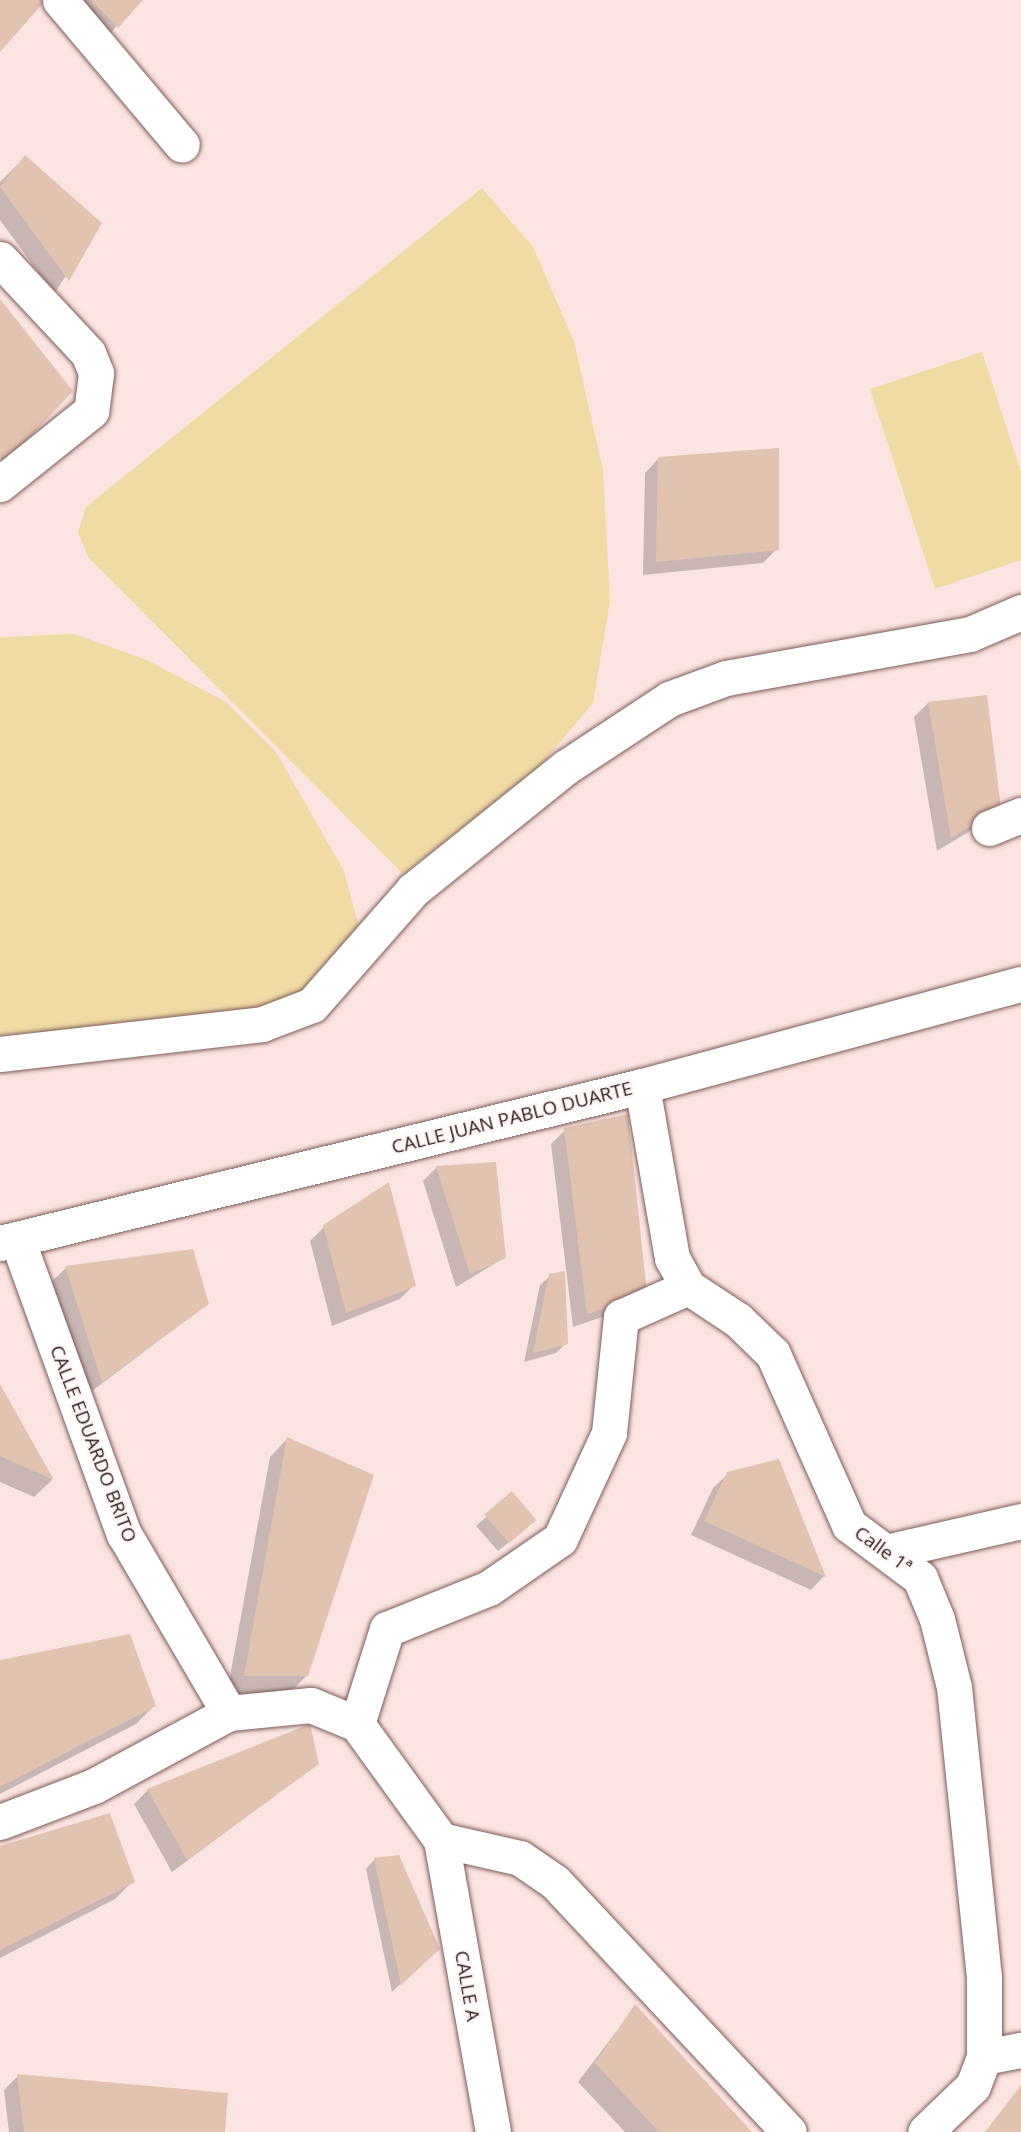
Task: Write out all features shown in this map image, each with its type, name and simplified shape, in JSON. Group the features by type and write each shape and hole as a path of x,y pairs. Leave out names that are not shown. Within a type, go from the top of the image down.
{"street":[{"path":"60,0 182,145"},
{"path":"0,260 88,353 96,373 91,411 0,484"},
{"path":"0,1054 262,1024 312,1005 413,890 566,767 669,699 726,678 970,634 1021,612"},
{"name":"CALLE JUAN PABLO DUARTE","path":"8,1241 642,1086 1021,984"},
{"name":"Calle 1ª","path":"642,1086 672,1258 688,1287 738,1320 773,1354 849,1525 872,1546 890,1550 920,1578 954,1687 985,1977 984,2057 973,2087 925,2132"},
{"name":"CALLE EDUARDO BRITO","path":"8,1241 124,1534 229,1713"},
{"path":"356,1724 387,1629 489,1588 560,1539 608,1433 621,1317 688,1287"},
{"path":"890,1550 1021,1521"},
{"path":"0,1822 94,1786 229,1713 311,1705 356,1724 441,1840 520,1858 555,1882 789,2132"},
{"name":"CALLE A","path":"441,1840 493,2132"},
{"path":"984,2057 1021,2050"}],"shaded area":[{"path":"482,188 533,247 574,341 603,470 610,601 593,703 539,767 403,874 88,557 78,532 86,507"},
{"path":"982,352 1021,472 1021,560 935,589 870,389"},
{"path":"74,634 147,660 226,702 276,752 344,871 363,942 317,989 265,1015 0,1035 0,637"}],"building":[{"path":"0,0 46,0 0,52"},
{"path":"91,0 143,0 118,28"},
{"path":"25,155 102,223 69,281 0,187"},
{"path":"0,299 73,391 6,463 0,457"},
{"path":"779,448 779,550 656,562 658,457"},
{"path":"987,695 1001,808 951,838 928,702"},
{"path":"628,1114 647,1294 587,1314 564,1128"},
{"path":"496,1162 506,1258 470,1274 436,1166"},
{"path":"389,1182 416,1286 346,1313 323,1225"},
{"path":"193,1249 209,1304 102,1382 65,1266"},
{"path":"565,1271 568,1344 533,1353 549,1274"},
{"path":"0,1384 54,1480 0,1456"},
{"path":"287,1437 374,1475 308,1676 244,1676"},
{"path":"779,1459 826,1577 704,1521 727,1472"},
{"path":"512,1491 536,1520 509,1543 484,1514"},
{"path":"130,1634 156,1706 0,1787 0,1660"},
{"path":"310,1724 319,1764 187,1860 147,1789"},
{"path":"110,1813 135,1882 0,1950 0,1846"},
{"path":"399,1855 440,1949 401,1985 374,1858"},
{"path":"635,2004 752,2132 659,2132 595,2063"},
{"path":"17,2074 228,2093 225,2132 24,2132"},
{"path":"1021,2085 1021,2132 985,2132"}]}
